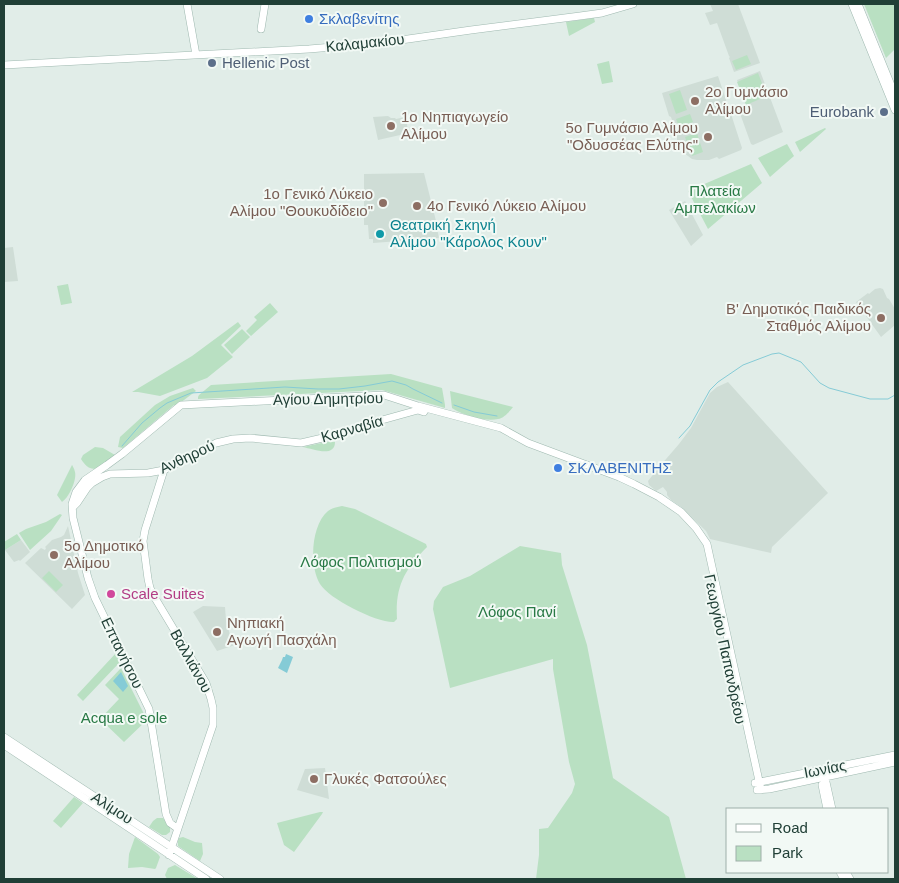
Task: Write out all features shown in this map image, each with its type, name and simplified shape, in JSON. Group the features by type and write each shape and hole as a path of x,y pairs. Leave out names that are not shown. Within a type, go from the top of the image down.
{"street":[{"path":"187,4 196,55"},
{"path":"261,29 265,4"},
{"name":"Καλαμακίου","path":"4,65 308,49 388,42 602,13 633,4"},
{"path":"852,4 895,110"},
{"path":"858,4 895,95"},
{"name":"Αγίου Δημητρίου","path":"72,505 76,492 85,480 107,466 181,405 384,395 418,406 504,428 528,443 642,487 681,512 696,528 706,544"},
{"name":"Καρναβία","path":"285,442 301,443 340,434 402,415 403,408 398,400"},
{"name":"Αγίου Δημητρίου","path":"402,415 418,410 500,431 527,447 618,480 679,515"},
{"name":"Ανθηρού","path":"72,505 77,503 92,483 110,474 148,473 164,470 209,446 225,440 250,438 285,442"},
{"path":"107,466 110,474"},
{"name":"Βαλλιάνου","path":"164,470 144,536 148,579 155,598 206,683 213,708 213,725 175,826 168,850"},
{"name":"Επτανήσου","path":"72,505 82,558 95,598 149,709 166,814 167,818 175,826"},
{"name":"Γεωργίου Παπανδρέου","path":"679,515 697,536 704,551 758,787"},
{"name":"Γεωργίου Παπανδρέου","path":"706,544 758,787"},
{"name":"Αλίμου","path":"4,737 168,850 206,879"},
{"name":"Αλίμου","path":"4,745 168,850 220,879"},
{"name":"Ιωνίας","path":"823,775 895,755"},
{"name":"Ιωνίας","path":"758,787 895,762"},
{"path":"823,775 827,808"},
{"path":"823,775 832,808"}],"shaded area":[{"path":"710,4 738,4 760,63 734,72 717,23 710,25 705,13 713,11"},
{"path":"760,71 783,132 753,145 738,108 746,104 737,80"},
{"path":"718,76 729,109 727,110 728,113 731,114 742,148 719,159 717,157 709,160 692,159 684,153 681,144 677,143 672,120 662,93"},
{"name":"1o Νηπιαγωγείο Αλίμου","path":"388,116 396,119 405,117 409,133 378,140 373,117"},
{"path":"424,173 439,238 373,243 373,239 369,239 368,225 364,225 364,174"},
{"path":"685,201 703,235 691,246 669,210"},
{"path":"13,247 18,281 4,282 4,248"},
{"name":"Β' Δημοτικός Παιδικός Σταθμός Αλίμου","path":"880,288 883,289 895,309 895,325 881,337 856,302 868,293"},
{"path":"728,382 828,493 772,547 771,553 710,539 706,531 671,500 663,487 656,491 649,485 648,481 691,428 710,393"},
{"name":"5ο Δημοτικό Αλίμου","path":"68,526 78,573 85,595 72,609 25,563 41,548 45,550 45,547 52,540 64,535"},
{"path":"21,540 30,552 20,561 14,562 5,550"},
{"name":"Νηπιακή Αγωγή Πασχάλη","path":"203,606 225,607 226,620 235,645 217,651 193,612"},
{"name":"Γλυκές Φατσούλες","path":"325,768 329,799 297,790 305,769"}],"green space":[{"path":"864,4 895,4 895,49 886,58"},
{"path":"594,18 595,22 569,36 566,22"},
{"path":"747,55 751,64 736,70 732,61"},
{"path":"609,61 613,82 602,84 597,64"},
{"path":"758,73 767,96 746,105 737,82"},
{"path":"680,90 687,110 676,114 669,94"},
{"path":"690,114 693,122 679,127 676,119"},
{"path":"826,129 800,152 795,142"},
{"path":"697,133 703,152 692,156 685,137"},
{"path":"787,144 794,156 770,177 758,158"},
{"name":"Πλατεία Αμπελακίων","path":"751,164 762,183 708,229 688,191"},
{"path":"68,284 72,303 61,305 57,286"},
{"path":"270,303 278,312 251,336 246,331 257,320 254,317"},
{"path":"238,322 241,326 221,345 233,357 207,378 160,396 132,392 192,356"},
{"path":"242,329 250,337 232,354 224,345"},
{"path":"391,374 442,388 445,408 382,390 198,399 199,395 211,385"},
{"path":"193,388 196,391 176,406 174,405 123,448 118,447 120,437 155,405 170,396"},
{"path":"450,391 513,407 508,413 498,419 487,420 474,417 452,408"},
{"path":"331,441 335,442 334,447 328,451 318,451 303,447"},
{"path":"95,447 103,448 115,455 96,469 87,466 81,459 83,455"},
{"path":"72,465 75,471 74,484 70,493 62,502 57,495"},
{"name":"Λόφος Πολιτισμού","path":"342,506 355,509 426,544 427,547 407,571 403,579 398,597 397,619 394,622 377,619 343,603 325,590 316,576 313,557 318,526 322,517 328,511"},
{"path":"60,514 62,515 51,531 30,550 19,533"},
{"path":"17,534 21,540 5,550 4,542"},
{"name":"Λόφος Πανί","path":"520,546 561,553 562,565 587,645 613,778 669,817 686,879 536,879 539,855 539,829 548,828 572,793 575,784 569,762 553,669 553,659 450,688 433,609 434,601 443,587 470,576"},
{"path":"49,571 63,585 56,592 42,578"},
{"path":"116,653 120,662 83,701 77,695"},
{"name":"Acqua e sole","path":"121,668 147,720 124,742 100,719 119,699 105,685"},
{"path":"74,797 83,803 61,828 53,821"},
{"path":"323,812 294,852 284,845 277,823"},
{"path":"157,818 163,818 170,827 170,832 166,835 162,835 149,827"},
{"path":"135,837 160,857 155,869 142,867 128,868 129,854"},
{"path":"183,837 202,843 203,854 200,861 178,846 179,838"},
{"path":"175,865 198,879 167,879 165,875 168,868"}],"water":[{"path":"286,654 293,657 287,673 278,668"},
{"path":"121,672 128,686 123,692 113,681"}],"waterway":[{"path":"679,438 690,426 710,390 718,382 743,365 772,354 779,353 801,362 820,383 829,388 870,399 888,399 895,395"},
{"path":"122,446 142,423 160,408 191,393 285,387 339,389 392,381 406,385 442,403"},
{"path":"454,405 474,412 497,416"}],"place":[{"name":"Σκλαβενίτης","path":"309,19"},
{"name":"Hellenic Post","path":"212,63"},
{"name":"2ο Γυμνάσιο Αλίμου","path":"695,101"},
{"name":"Eurobank","path":"884,112"},
{"name":"1o Νηπιαγωγείο Αλίμου","path":"391,126"},
{"name":"5ο Γυμνάσιο Αλίμου \"Οδυσσέας Ελύτης\"","path":"708,137"},
{"name":"1ο Γενικό Λύκειο Αλίμου \"Θουκυδίδειο\"","path":"383,203"},
{"name":"4ο Γενικό Λύκειο Αλίμου","path":"417,206"},
{"name":"Θεατρική Σκηνή Αλίμου \"Κάρολος Κουν\"","path":"380,234"},
{"name":"Β' Δημοτικός Παιδικός Σταθμός Αλίμου","path":"881,318"},
{"name":"ΣΚΛΑΒΕΝΙΤΗΣ","path":"558,468"},
{"name":"5ο Δημοτικό Αλίμου","path":"54,555"},
{"name":"Scale Suites","path":"111,594"},
{"name":"Νηπιακή Αγωγή Πασχάλη","path":"217,632"},
{"name":"Γλυκές Φατσούλες","path":"314,779"}]}
